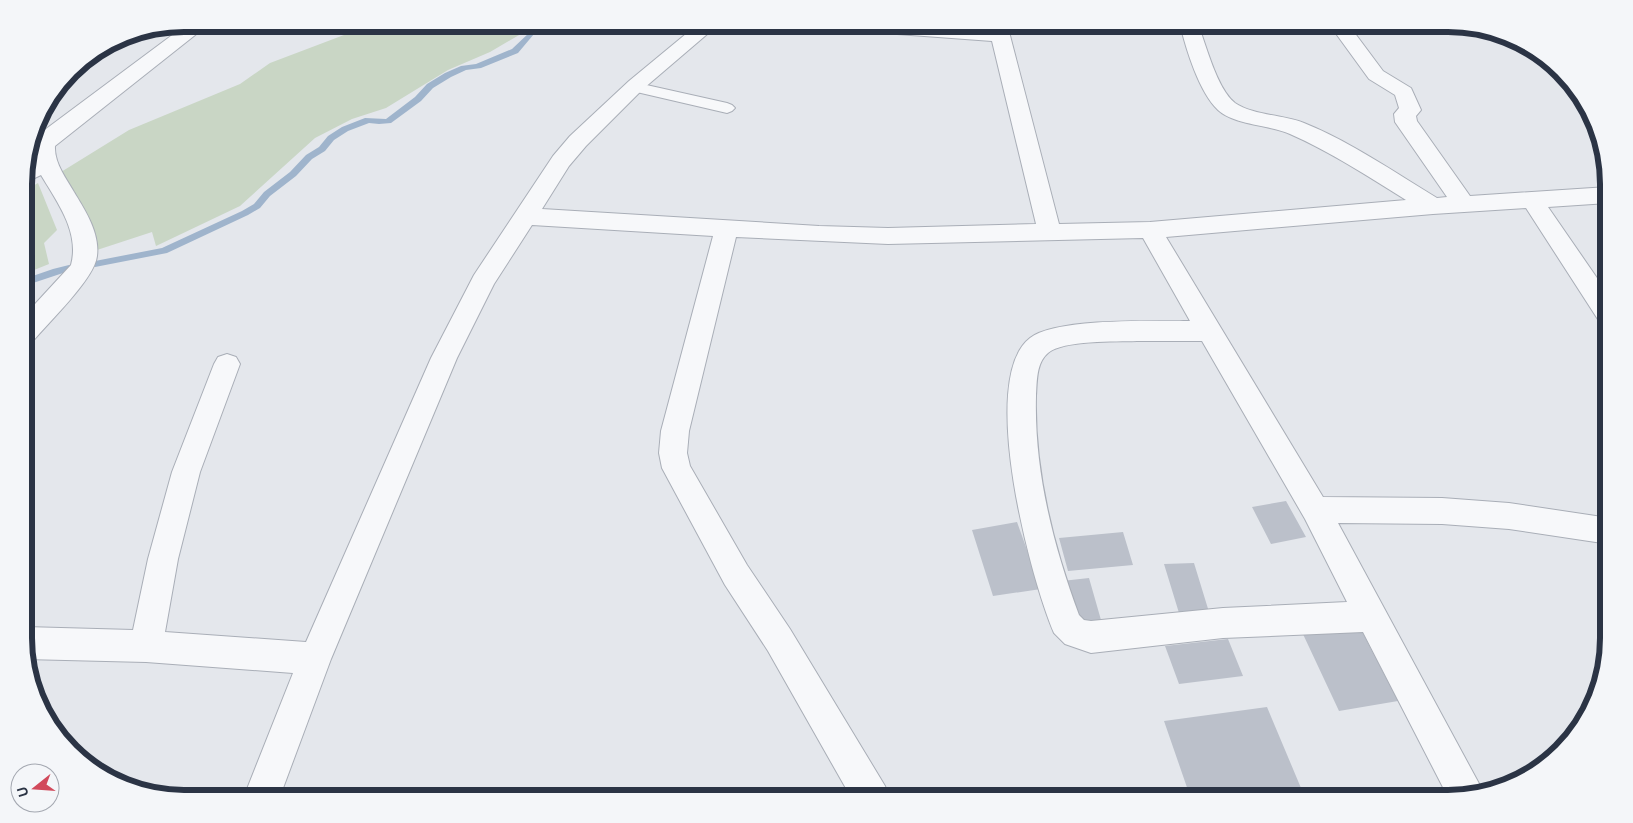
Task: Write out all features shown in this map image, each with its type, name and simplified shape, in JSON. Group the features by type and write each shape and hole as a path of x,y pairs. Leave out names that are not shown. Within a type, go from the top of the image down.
{"street":[{"path":"33,324 82,268 87,255 86,240 79,223 46,162 43,148 47,140 189,32"},
{"path":"264,790 315,659 444,358 483,281 561,161 578,141 633,87 699,32"},
{"path":"1000,32 1049,231"},
{"path":"1192,32 1218,98 1227,106 1240,112 1282,122 1306,133 1379,173 1433,206"},
{"path":"1344,32 1376,75 1404,92 1410,110 1405,114 1406,122 1464,204"},
{"path":"33,170 46,162"},
{"path":"525,216 857,236 1150,230 1433,206 1600,196"},
{"path":"1532,200 1600,302"},
{"path":"727,227 675,432 673,453 676,468 736,575 780,640 867,790"},
{"path":"1150,230 1315,510 1464,790"},
{"path":"1208,331 1155,330 1063,336 1047,340 1034,349 1025,366 1020,420 1026,479 1036,531 1065,622 1070,630 1078,635 1091,637 1223,623 1372,616"},
{"path":"146,646 163,559 186,472 227,364"},
{"path":"1315,510 1442,511 1509,516 1600,530"},
{"path":"33,643 146,646 315,659"}],"lane":[{"path":"633,87 727,108"}],"green space":[{"path":"352,32 524,32 490,52 448,70 386,108 352,119 315,138 240,206 156,246 152,232 97,250 61,172 129,130 240,84 270,63"},
{"path":"38,183 57,230 44,243 49,264 33,270 33,186"}],"building":[{"path":"1286,501 1306,537 1271,544 1252,507"},
{"path":"1017,522 1041,589 993,596 972,530"},
{"path":"1123,532 1133,565 1068,571 1059,538"},
{"path":"1194,563 1209,612 1179,613 1164,564"},
{"path":"1089,578 1103,627 1075,629 1062,581"},
{"path":"1358,624 1398,701 1339,711 1302,632"},
{"path":"1228,639 1243,676 1179,684 1165,646"},
{"path":"1267,707 1301,788 1287,790 1188,790 1164,721"}],"waterway":[{"path":"95,264 164,251 245,213 257,206 267,194 293,174 309,157 322,149 331,138 345,129 368,120 388,121 418,99 430,86 464,68 478,66 515,51 533,32"},
{"path":"33,280 69,268"}]}
